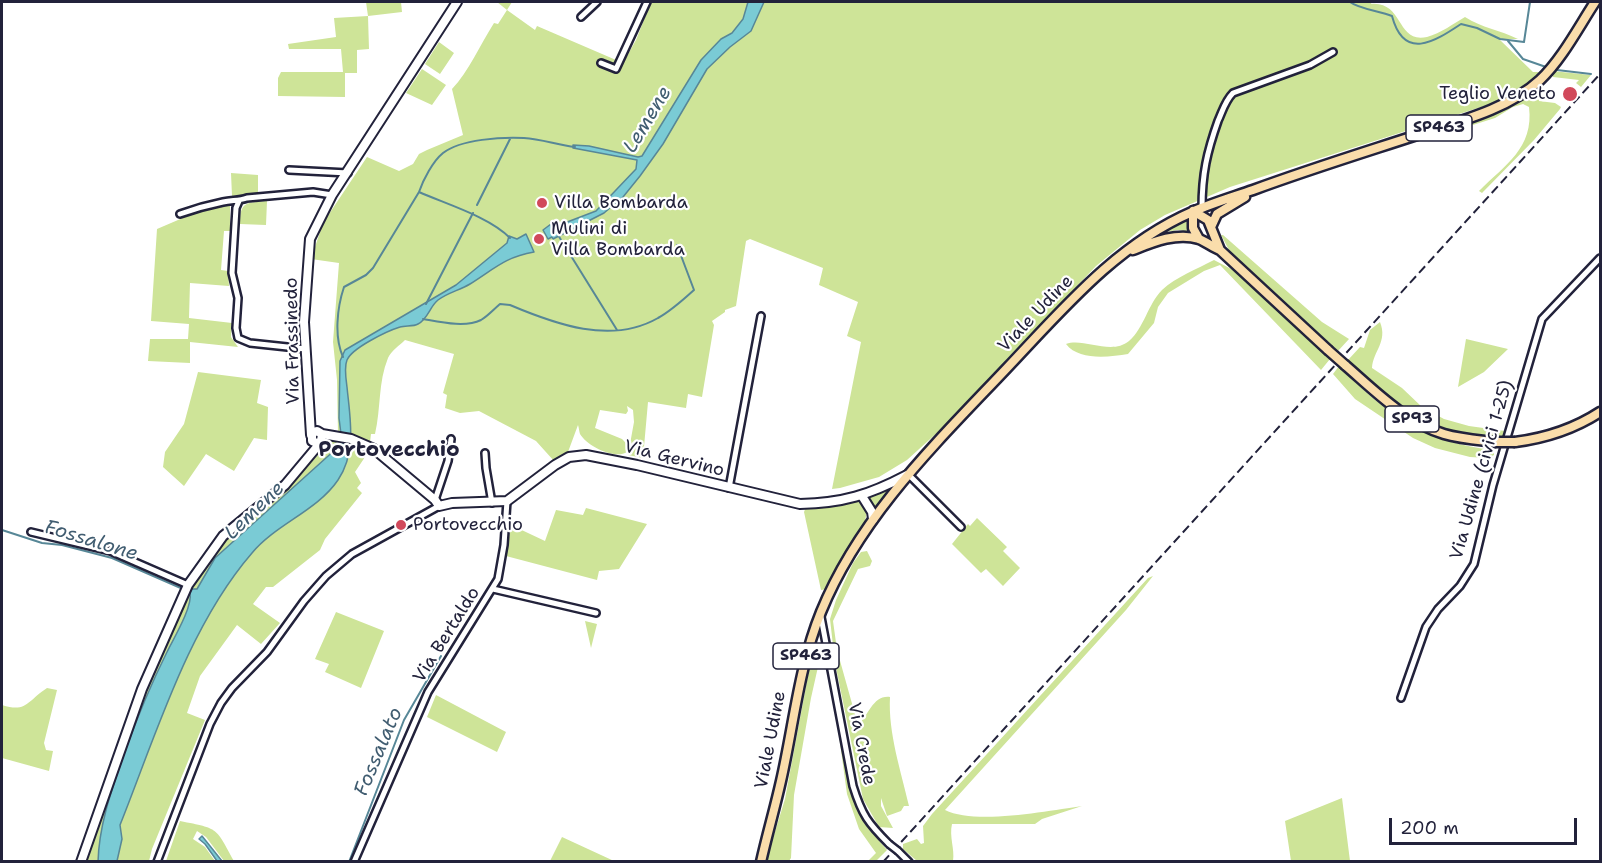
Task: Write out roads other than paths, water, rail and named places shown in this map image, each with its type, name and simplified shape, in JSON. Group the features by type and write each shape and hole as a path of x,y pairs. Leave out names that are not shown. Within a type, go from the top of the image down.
{"main road":[{"name":"Viale Udine","path":"760,861 781,781 799,686 820,614 835,580 873,519 909,475 950,428 1089,282 1149,234 1193,211 1460,121 1512,100 1540,80 1595,2"},
{"path":"1211,227 1217,214 1269,184"},
{"path":"1193,211 1193,228 1199,240"},
{"name":"SP93","path":"1193,211 1209,220 1220,250"},
{"name":"SP93","path":"1122,254 1150,243 1186,237 1199,240 1220,250 1379,395 1408,417 1443,433 1467,439 1495,442 1538,439 1582,424 1600,412"}],"street":[{"name":"Via Frassinedo","path":"310,454 304,322 308,247 312,231 332,195 457,2"},
{"path":"581,16 597,2"},
{"path":"601,63 616,69 647,2"},
{"path":"1202,208 1202,177 1206,158 1226,100 1233,93 1310,65 1333,52"},
{"path":"289,170 348,173"},
{"path":"180,214 204,206 247,198 313,192 332,195"},
{"path":"239,201 236,208 232,273 238,298 236,328 238,338 250,343 306,349"},
{"name":"Via Udine (civici 1-25)","path":"1401,698 1426,627 1438,609 1460,586 1474,564 1493,485 1542,319 1600,258"},
{"path":"729,488 761,316"},
{"path":"310,420 321,437"},
{"path":"311,437 315,431 321,437 337,436 374,449 437,503"},
{"path":"81,861 142,689 187,590 223,536 285,485 321,437"},
{"path":"157,861 210,724 221,703 326,576 352,554 437,503 451,439"},
{"path":"485,453 492,503"},
{"name":"Via Gervino","path":"437,503 507,503 555,465 569,458 586,455 800,504 827,504 850,500 909,475"},
{"path":"909,475 961,527"},
{"path":"862,496 872,512 873,519"},
{"name":"Via Bertaldo","path":"354,861 428,692 498,579 507,503"},
{"path":"31,532 110,551 187,590"},
{"name":"Via Bertaldo","path":"493,589 596,613"},
{"name":"Via Crede","path":"820,614 853,786 860,808 868,823 909,861"}],"water":[{"path":"748,2 764,2 751,31 707,69 663,144 623,197 604,213 553,239 552,237 548,239 543,230 555,221 562,224 596,211 636,169 637,160 573,148 573,145 642,156 701,60 721,39 732,33 743,19"},
{"path":"526,234 534,252 507,260 435,303 418,324 402,326 387,332 370,340 350,355 345,370 351,435 344,469 329,491 262,543 229,582 192,648 161,719 120,825 122,839 117,861 98,862 104,820 119,767 149,690 186,614 192,589 197,589 215,558 337,448 341,434 340,361 345,350 456,285 507,243 509,236 517,239"},
{"path":"202,836 222,861 217,861 199,839"}],"waterway":[{"path":"1350,2 1392,16 1397,30 1404,39 1421,44 1441,37 1461,24 1477,28 1500,39 1524,42 1530,2"},
{"path":"1508,41 1523,59 1546,67"},
{"path":"1557,70 1591,74"},
{"path":"510,238 480,217 419,192 439,156 460,145 505,138 524,138 575,147"},
{"path":"477,205 510,139"},
{"path":"343,357 338,341 337,322 344,287 366,275 373,268 419,192"},
{"path":"426,304 473,213"},
{"path":"558,235 617,330"},
{"name":"Portovecchio","path":"423,319 468,324 484,318 500,304 510,305 564,325 583,329 602,331 640,326 668,312 694,290 677,245"},
{"name":"Fossalone","path":"2,530 42,543 62,545 112,558 183,589"},
{"name":"Fossalato","path":"349,862 404,720 441,656"}],"railway":[{"path":"883,862 1600,74"}],"place":[{"name":"Teglio Veneto","path":"1570,94"},
{"name":"Villa Bombarda","path":"542,203"},
{"name":"Mulini di Villa Bombarda","path":"539,239"},
{"name":"Portovecchio","path":"401,525"}],"district":[{"name":"Portovecchio","path":"389,451"}],"water label":[{"name":"Lemene","path":"648,120"},
{"name":"Lemene","path":"255,511"}]}
